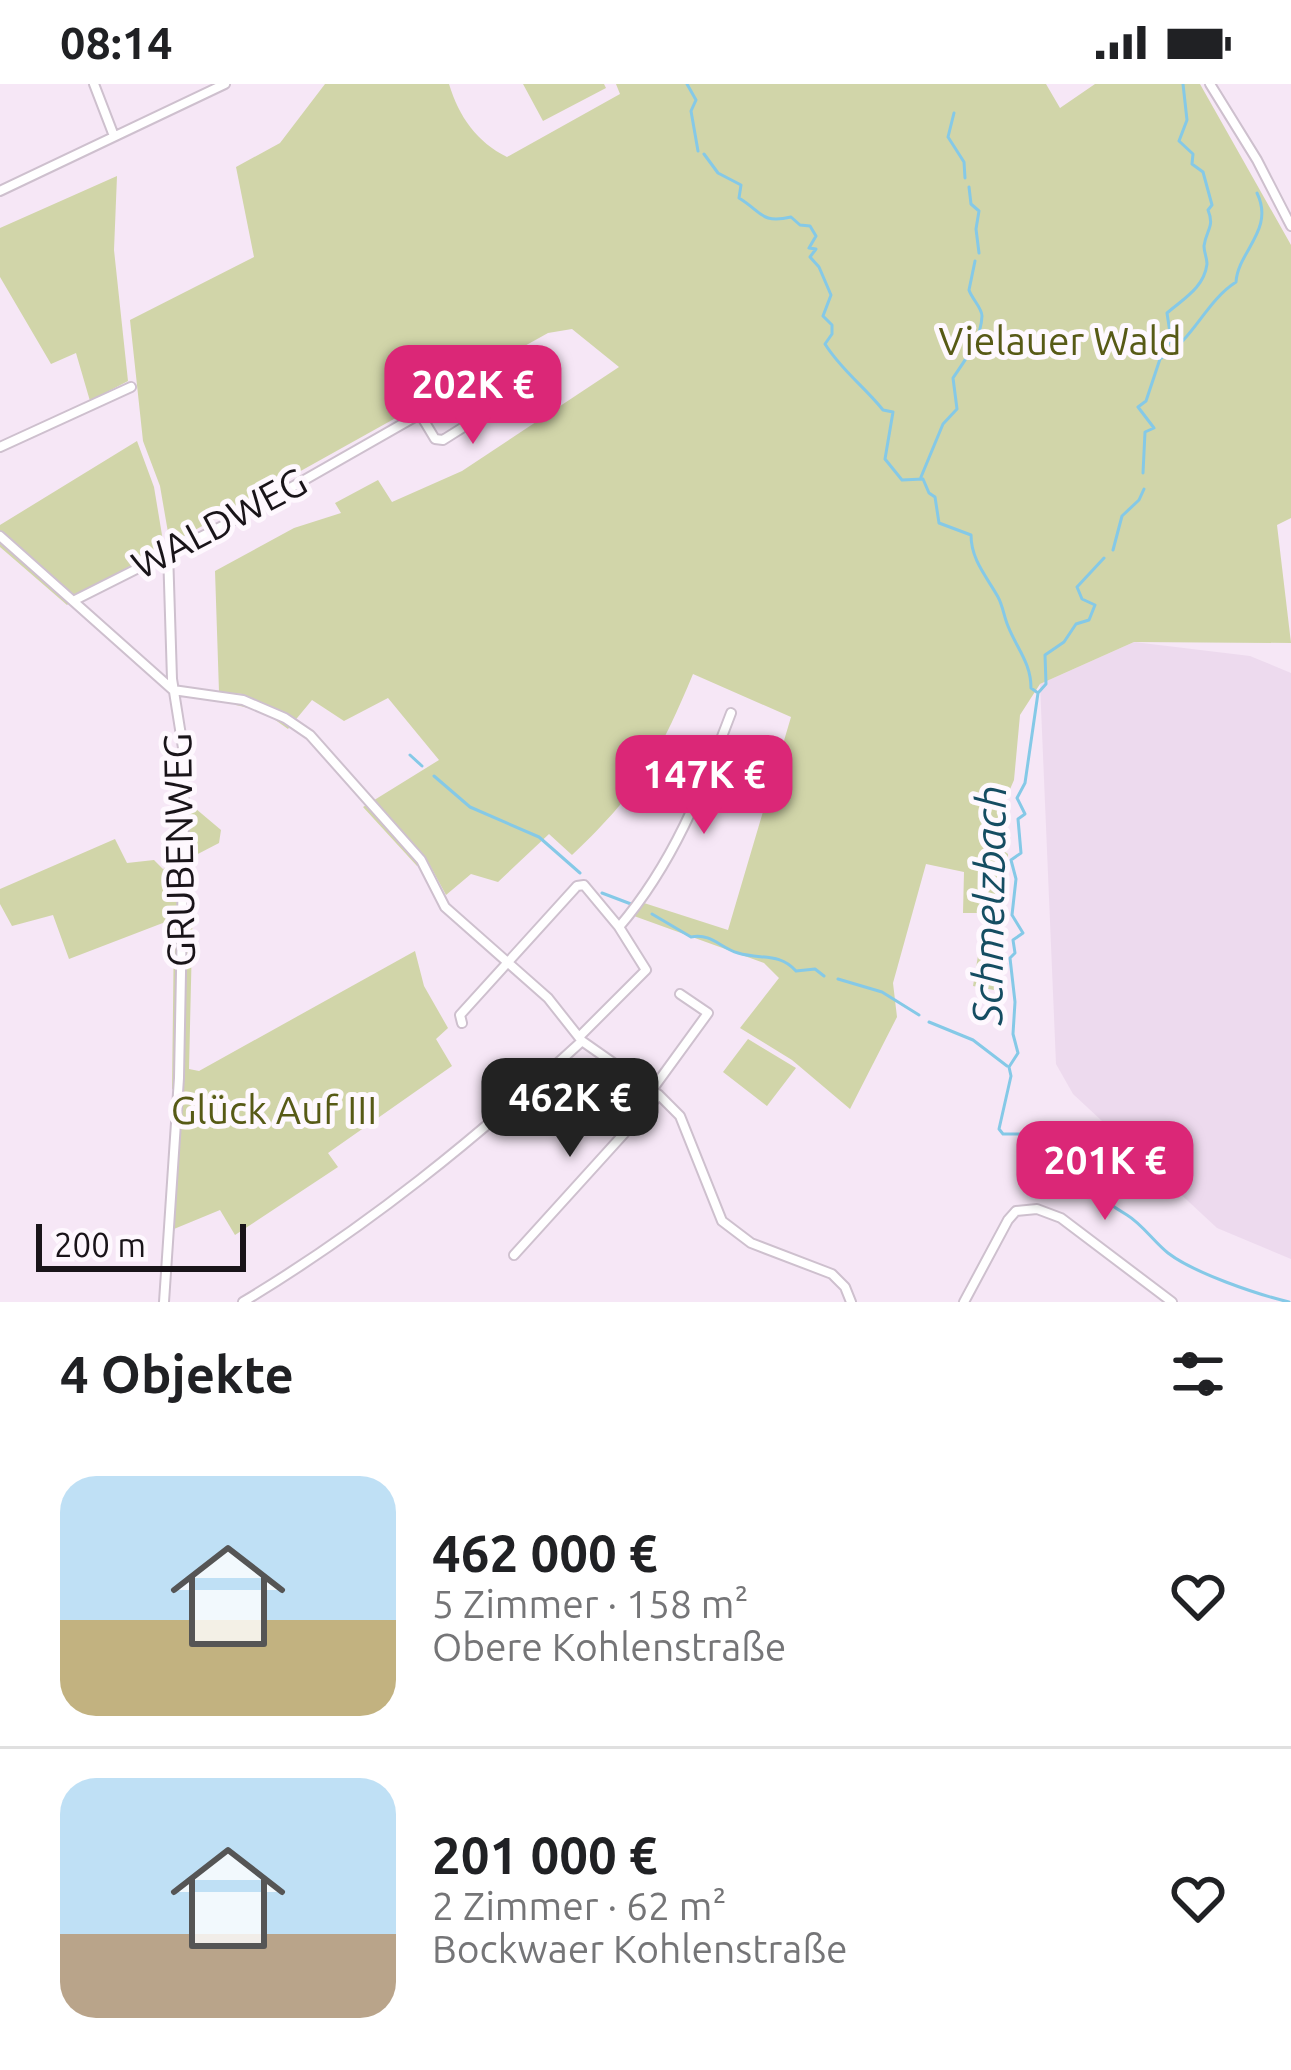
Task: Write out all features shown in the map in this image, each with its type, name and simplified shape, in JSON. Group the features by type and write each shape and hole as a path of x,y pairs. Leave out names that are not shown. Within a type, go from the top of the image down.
{"street":[{"path":"94,84 114,136"},
{"path":"0,190 225,84"},
{"path":"1210,84 1291,226"},
{"name":"WALDWEG","path":"73,601 236,518 420,414 435,439 443,440 540,379"},
{"path":"0,447 131,387"},
{"path":"0,536 172,690 262,706 310,735 421,860 445,907 548,998 580,1039 656,1092 680,1116 722,1221 751,1243 832,1274 851,1302"},
{"name":"GRUBENWEG","path":"164,1302 179,1078 183,748 172,690 167,550"},
{"path":"619,927 674,848 697,804 731,713"},
{"path":"243,1302 340,1243 485,1130 646,970 619,927 584,885 577,886 460,1015 462,1023"},
{"path":"514,1255 656,1092 708,1013 680,994"},
{"path":"964,1302 1016,1211 1037,1209 1061,1218 1172,1302"}],"shaded area":[{"path":"1134,642 1250,656 1291,673 1291,1259 1217,1228 1073,1094 1056,1064 1040,684"}],"green space":[{"name":"Vielauer Wald","path":"325,84 449,84 470,127 507,157 620,94 616,84 1046,84 1060,108 1095,84 1200,84 1291,245 1291,518 1277,525 1291,643 1134,642 1040,684 1020,715 1014,780 988,840 1008,854 999,991 973,986 985,913 963,913 964,872 926,864 893,983 897,1017 850,1109 792,1060 740,1028 779,978 764,963 634,916 644,903 728,930 791,717 693,674 644,772 614,813 572,855 549,834 498,882 471,874 446,895 426,858 417,866 363,807 439,760 388,698 344,721 312,700 288,729 264,712 236,705 242,694 219,692 215,571 294,528 341,513 335,503 378,480 392,502 462,471 619,367 572,329 548,333 170,544 160,486 143,441 130,320 254,257 236,167 280,143"},
{"path":"523,84 604,84 606,88 543,121"},
{"path":"117,176 114,250 128,381 90,401 76,353 51,364 0,277 0,228"},
{"path":"137,441 154,487 164,547 67,605 0,547 0,525"},
{"name":"Glück Auf III","path":"189,803 221,830 219,843 194,856 189,1069 199,1071 415,951 424,986 448,1028 436,1039 452,1066 328,1153 338,1167 235,1235 220,1210 174,1229 182,1088 172,1089 174,927 168,921 69,959 53,915 12,926 0,904 0,889 115,839 127,863 154,860 163,869 187,859"},
{"path":"748,1039 796,1068 767,1106 723,1072"}],"waterway":[{"name":"Schmelzbach","path":"687,84 696,100 691,111 698,151"},
{"path":"1163,354 1171,339 1167,313 1192,292 1205,272 1204,246 1212,205 1203,172 1192,164 1193,154 1179,141 1187,120 1183,84"},
{"path":"954,113 948,137 964,162 965,178"},
{"name":"Schmelzbach","path":"704,154 718,173 741,185 739,198 762,215 791,217 810,226 816,236 810,257 831,295 823,316 832,325 832,334 825,344 883,410 893,412 885,459 902,480 923,479 935,497 939,523 971,535 977,560 1026,663 1031,688 1038,693 1025,783 1017,798 1025,814 1018,819 1021,853 1011,860 1016,879 1012,915 1023,933 1013,940 1015,953 1010,958 1018,1053 1009,1067 999,1129 1003,1134 1028,1134 1037,1152 1051,1150 1074,1176 1179,1261 1289,1302"},
{"path":"969,187 971,204 979,211 979,253"},
{"path":"1143,473 1145,432 1154,428 1138,407 1146,401 1160,359 1236,282 1262,218 1257,193"},
{"path":"921,477 943,424 957,409 953,378 979,333 982,313 969,290 975,261"},
{"path":"1113,550 1122,516 1144,489"},
{"path":"1038,693 1046,684 1045,655 1064,642 1076,624 1089,620 1095,605 1082,599 1077,587 1104,558"},
{"path":"410,755 422,766"},
{"path":"434,776 470,807 539,837 580,873"},
{"path":"602,893 631,904"},
{"path":"652,914 691,937 710,939 738,953 776,959 796,971 815,969 824,976"},
{"path":"838,979 882,992 919,1015"},
{"path":"929,1022 973,1040 1007,1066"}]}
